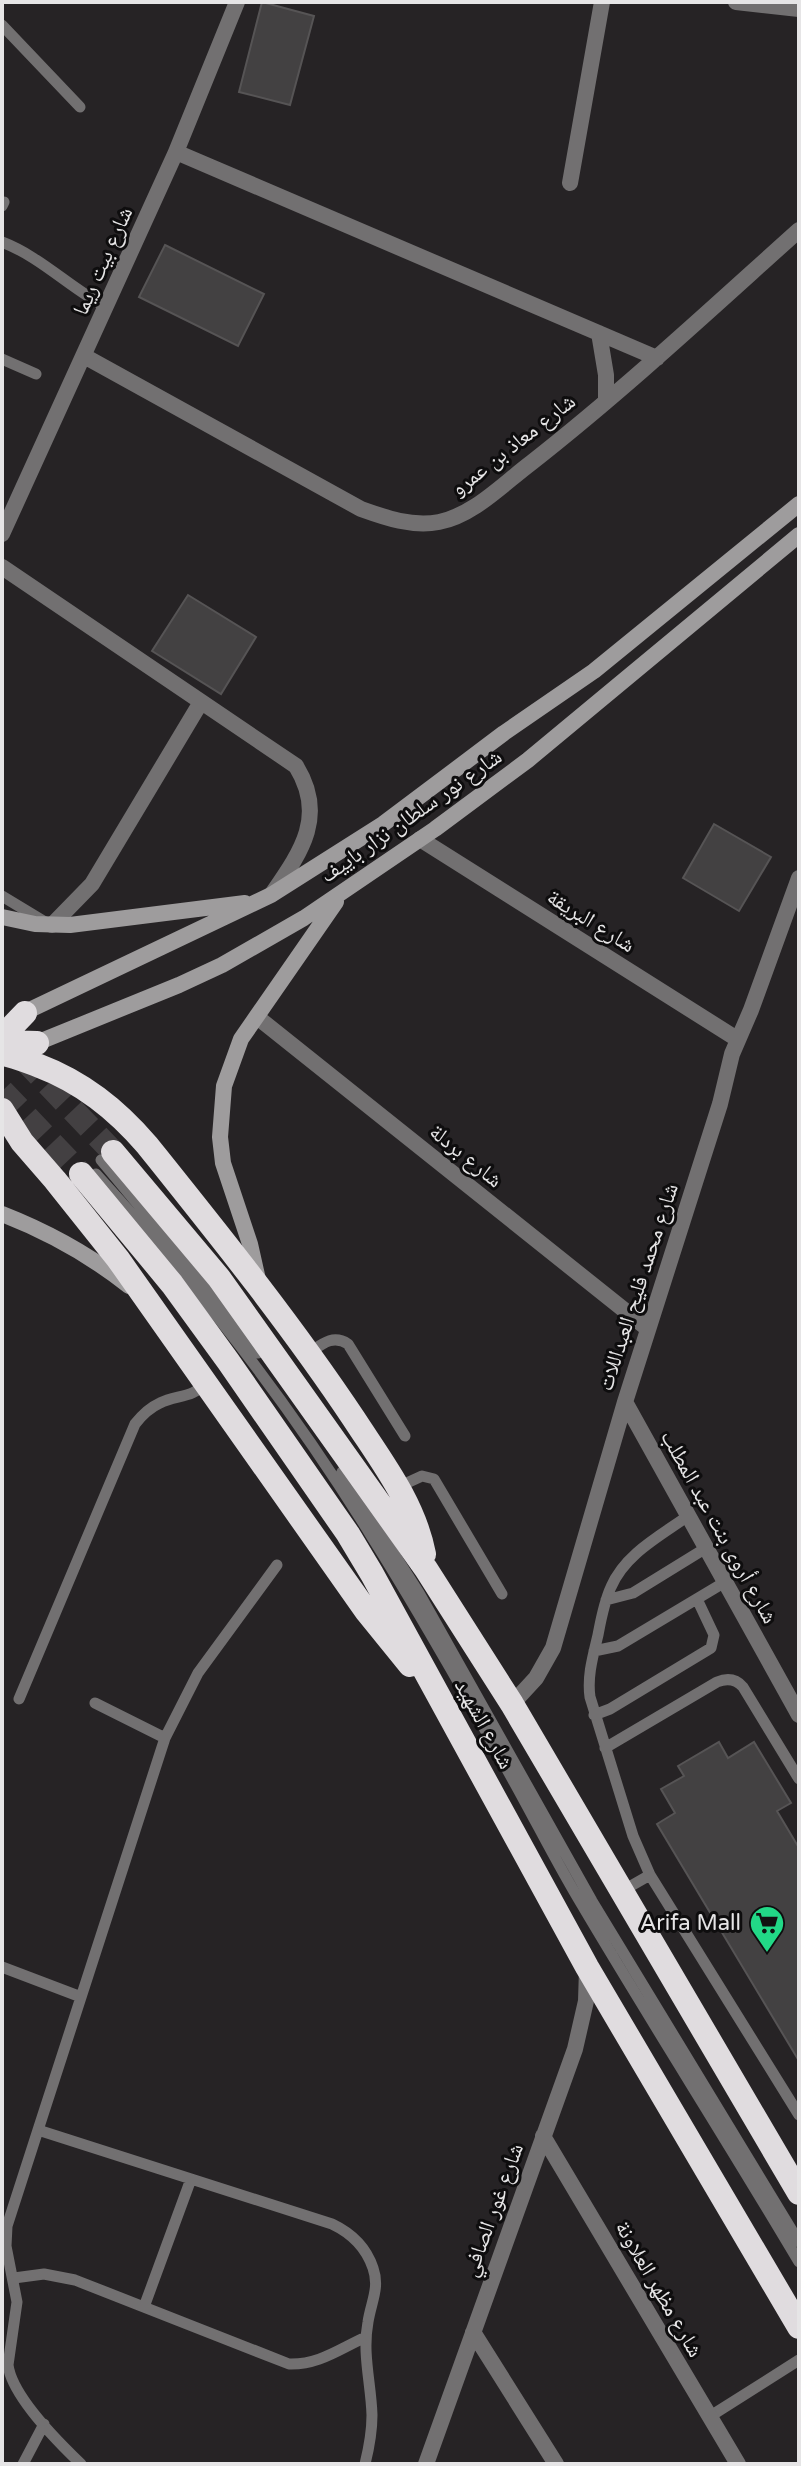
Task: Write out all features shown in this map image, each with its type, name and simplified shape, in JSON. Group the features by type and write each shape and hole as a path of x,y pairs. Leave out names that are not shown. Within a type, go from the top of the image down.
{"highway":[{"path":"3,1049 13,1017"},
{"path":"3,1049 37,1043"},
{"path":"3,1049 81,1086 128,1122 259,1285 309,1353 398,1487 414,1518 426,1569"},
{"path":"2,1110 22,1142 87,1219 146,1300 367,1612 439,1696"},
{"name":"شارع الشهيد","path":"96,1163 183,1232 237,1301 426,1569 512,1704 799,2193"},
{"name":"شارع الشهيد","path":"96,1163 372,1574 587,1967 799,2327"}],"main road":[{"name":"شارع نور سلطان نزار باييف","path":"13,1017 265,898 383,824 504,733 594,671 799,504"},
{"name":"شارع نور سلطان نزار باييف","path":"37,1043 222,965 304,918 528,760 799,535"},
{"path":"259,1285 250,1244 223,1163 220,1137 224,1086 241,1039 344,891"},
{"path":"2,917 52,925 265,898"},
{"path":"2,1214 75,1248 146,1300"}],"street":[{"name":"شارع بيت ريما","path":"2,534 176,152 237,2"},
{"path":"570,183 602,2"},
{"path":"736,2 793,6"},
{"path":"176,152 657,358"},
{"name":"شارع معاذ بن عمرو","path":"84,356 361,509 401,522 439,522 479,503 606,401 799,230"},
{"path":"599,333 606,375 606,401"},
{"path":"2,567 296,766 304,779 310,809 306,837 295,861 265,898"},
{"path":"52,925 92,884 201,702"},
{"name":"شارع البريقة","path":"420,839 737,1039"},
{"name":"شارع محمد فليح العبداللات","path":"512,1704 536,1678 553,1648 625,1402 720,1104 727,1070 799,878"},
{"name":"شارع بردلة","path":"257,1017 648,1329"},
{"name":"شارع أروى بنت عبد المطلب","path":"625,1402 799,1715"},
{"name":"شارع غور الصافي","path":"426,2464 580,2033 586,2001 587,1967"},
{"name":"شارع مظهر العلاونة","path":"543,2136 738,2464"},
{"path":"473,2332 556,2464"}],"lane":[{"path":"2,25 80,107"},
{"path":"2,242 37,260 62,280 106,307"},
{"path":"2,359 36,374"},
{"path":"2,896 52,925"},
{"path":"96,1163 249,1341 345,1476 451,1647 592,1901 799,2242"},
{"path":"96,1163 219,1318 363,1521 443,1656 582,1906 799,2262"},
{"path":"309,1353 332,1340 338,1339 348,1344 405,1436"},
{"path":"19,1699 135,1424 150,1409 194,1393 206,1383"},
{"path":"398,1487 422,1476 434,1479 502,1594"},
{"path":"688,1516 634,1555 610,1588 588,1688 633,1836 650,1875 799,2115"},
{"path":"606,1600 633,1593 706,1548"},
{"path":"81,2464 18,2393 9,2375 8,2355 17,2302 6,2246 7,2226 165,1738 205,1663 277,1565"},
{"path":"594,1651 618,1646 725,1582"},
{"path":"594,1715 610,1709 711,1648 714,1635 697,1599"},
{"path":"605,1748 717,1682 728,1679 743,1687 799,1779"},
{"path":"95,1703 165,1738"},
{"path":"622,1891 650,1875"},
{"path":"2,1967 81,1997"},
{"path":"38,2130 332,2224 352,2236 368,2255 377,2289 366,2337 366,2369 372,2414 365,2464"},
{"path":"144,2307 191,2179"},
{"path":"14,2278 44,2274 60,2276 289,2364 312,2363 366,2337"},
{"path":"709,2417 799,2360"},
{"path":"23,2464 44,2424"}],"building":[{"path":"262,2 314,16 290,105 239,92"},
{"path":"165,245 264,294 238,346 139,297"},
{"path":"188,595 256,637 221,694 152,651"},
{"path":"714,824 771,857 739,911 683,878"},
{"name":"Arifa Mall","path":"719,1742 728,1758 754,1742 791,1803 777,1811 799,1848 799,2061 657,1824 675,1813 661,1789 684,1776 678,1766"}],"tunnel":[{"path":"23,1058 113,1152"},
{"path":"2,1091 81,1174"}],"place":[{"name":"Arifa Mall","path":"767,1954"}]}
